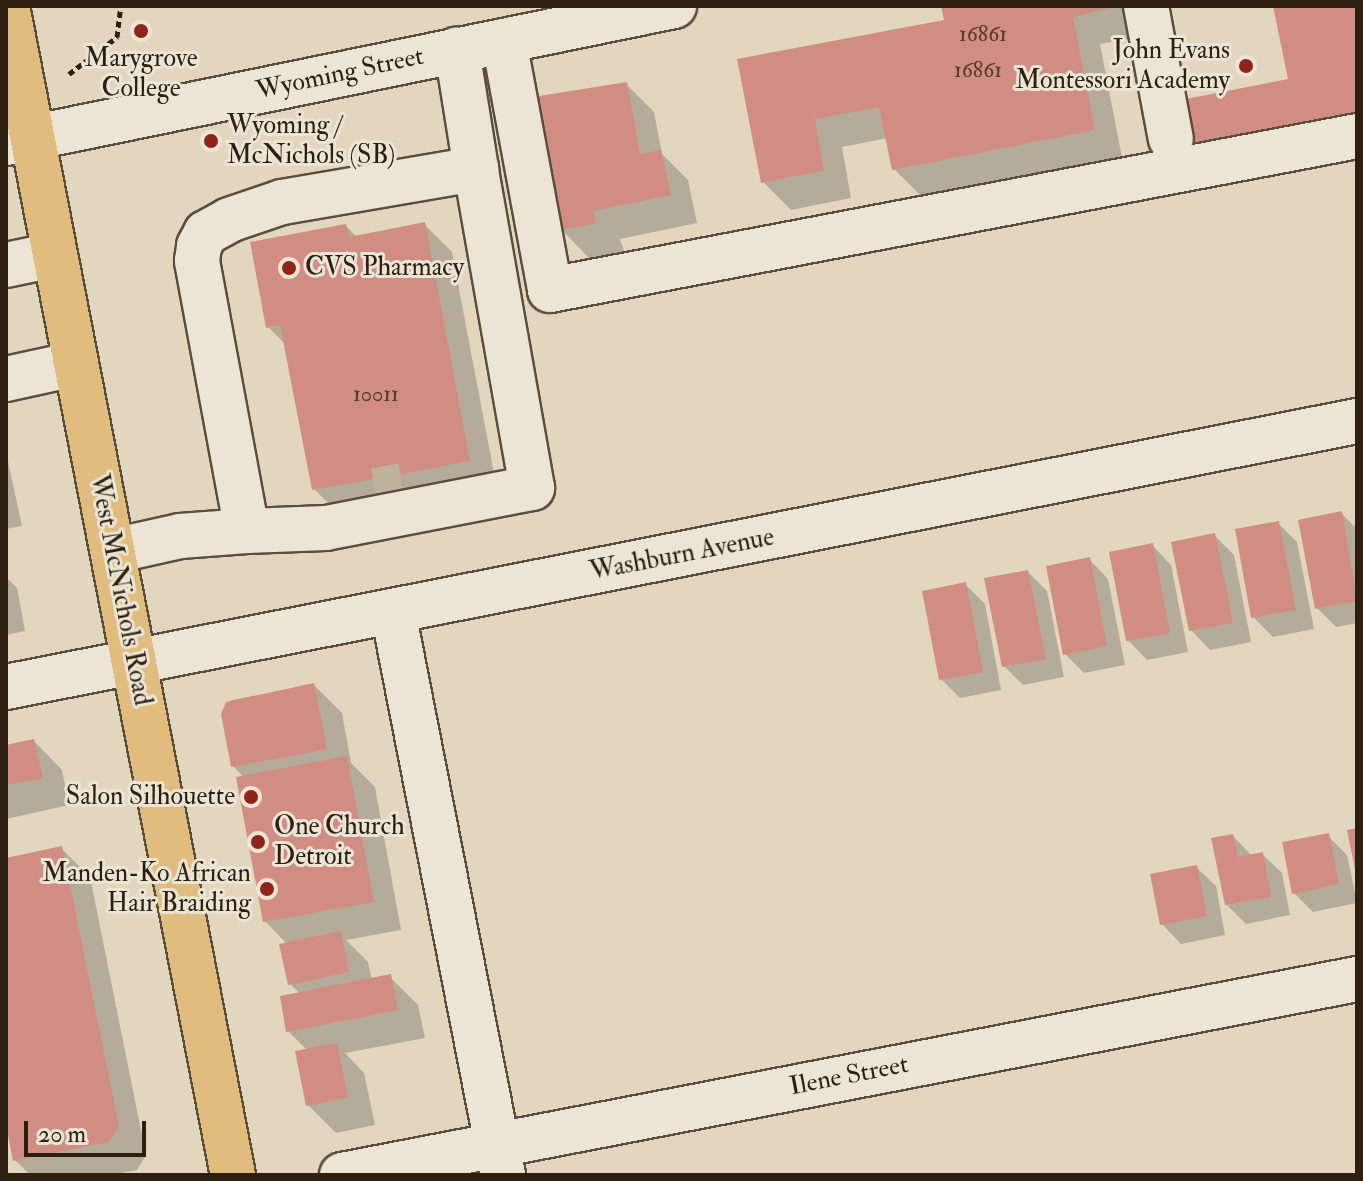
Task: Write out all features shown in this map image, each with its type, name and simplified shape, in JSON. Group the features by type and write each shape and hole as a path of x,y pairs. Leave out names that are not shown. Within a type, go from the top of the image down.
{"main road":[{"name":"West McNichols Road","path":"7,6 19,140 54,255 233,1175"}],"street":[{"name":"Wyoming Street","path":"19,140 674,6"},
{"path":"1146,6 1171,139"},
{"path":"504,41 550,290 1357,136"},
{"path":"113,551 180,536 326,528 532,488 457,50"},
{"path":"258,530 197,261 199,246 206,233 229,220 282,202 476,169"},
{"path":"6,265 54,255"},
{"path":"6,379 75,364"},
{"name":"Washburn Avenue","path":"6,687 1357,421"},
{"path":"258,530 293,505 426,480 465,501"},
{"path":"393,612 500,1159"},
{"name":"Ilene Street","path":"342,1175 500,1159 1357,979"}],"path":[{"path":"69,74 117,37 121,6"}],"building":[{"path":"941,6 1118,6 1073,17 1095,130 892,170 879,107 815,119 824,170 761,183 737,59 944,20"},
{"path":"1273,6 1357,6 1357,121 1192,153 1181,100 1288,79"},
{"path":"627,82 640,154 661,150 671,195 593,211 597,223 559,230 533,97"},
{"name":"CVS Pharmacy","path":"425,222 470,461 401,474 407,502 379,507 373,479 312,490 280,325 266,328 250,242 346,224 349,237"},
{"path":"1342,511 1357,601 1315,609 1298,520"},
{"path":"1279,521 1296,610 1251,618 1235,529"},
{"path":"1215,533 1233,623 1189,631 1171,542"},
{"path":"1153,543 1170,633 1126,641 1109,552"},
{"path":"1090,557 1107,646 1063,655 1046,566"},
{"path":"1028,570 1046,659 1002,667 984,578"},
{"path":"966,582 983,672 939,680 922,591"},
{"path":"314,683 327,749 231,767 221,714 226,702"},
{"path":"34,739 43,778 6,785 6,745"},
{"path":"347,756 374,902 263,922 236,777"},
{"path":"1357,828 1357,873 1356,874 1347,830"},
{"path":"1329,833 1339,884 1292,894 1282,842"},
{"path":"1233,834 1238,857 1263,852 1271,897 1225,905 1211,838"},
{"path":"62,846 119,1126 109,1142 13,1161 6,1125 6,858"},
{"path":"1197,865 1207,916 1160,925 1150,874"},
{"path":"341,931 349,972 288,985 279,944"},
{"path":"391,974 398,1010 286,1032 280,996"},
{"path":"337,1043 348,1097 306,1106 295,1051"}],"tunnel":[{"path":"375,490 403,485"}],"place":[{"name":"Marygrove College","path":"141,31"},
{"name":"John Evans Montessori Academy","path":"1246,66"},
{"name":"Wyoming / McNichols (SB)","path":"211,141"},
{"name":"CVS Pharmacy","path":"289,268"},
{"name":"Salon Silhouette","path":"251,797"},
{"name":"One Church Detroit","path":"258,842"},
{"name":"Manden-Ko African Hair Braiding","path":"267,889"}]}
